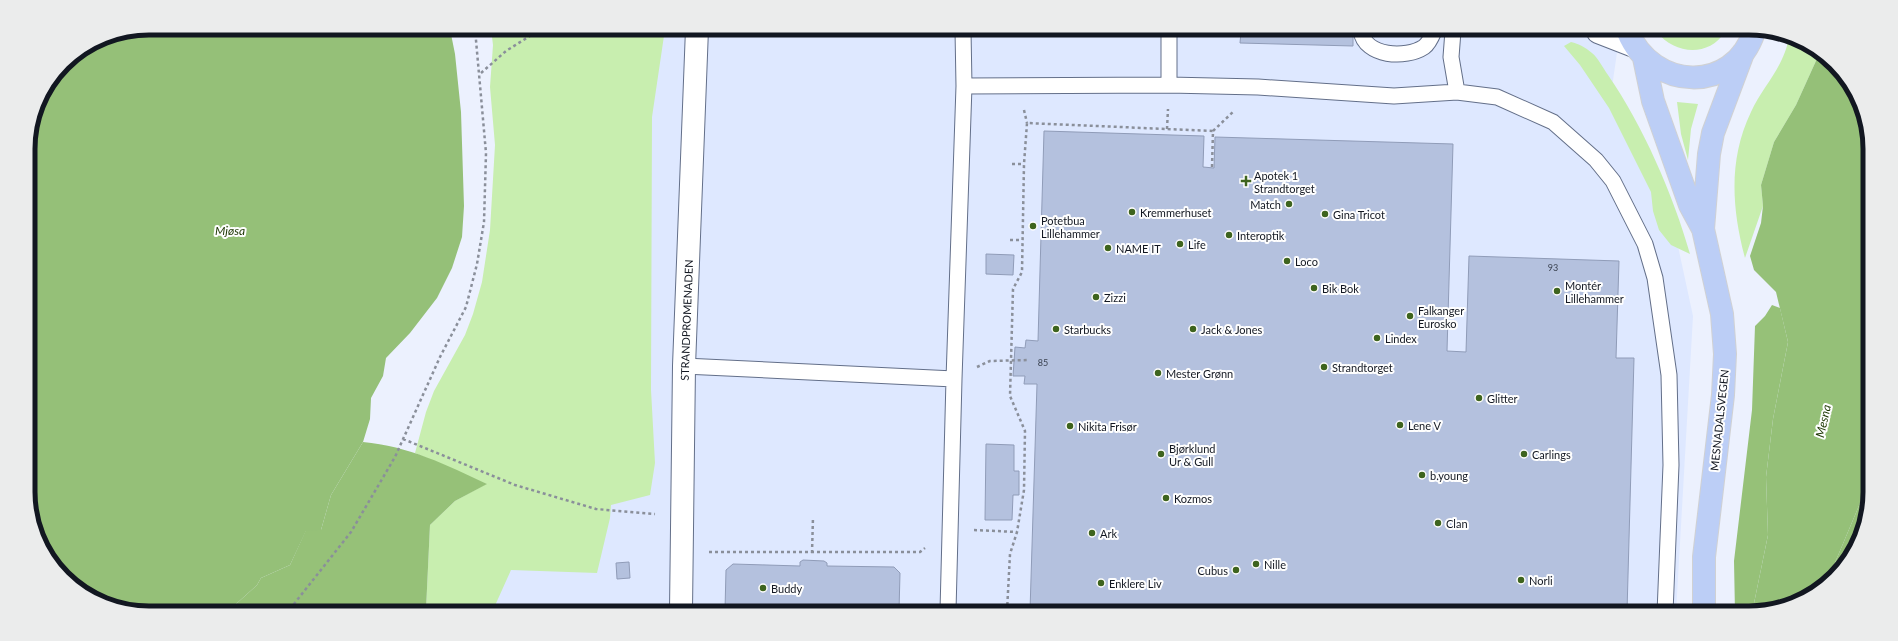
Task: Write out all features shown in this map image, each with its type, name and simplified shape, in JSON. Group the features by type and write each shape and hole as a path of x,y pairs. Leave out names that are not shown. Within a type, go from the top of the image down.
{"highway":[{"name":"MESNADALSVEGEN","path":"1703,229 1709,154 1713,133 1743,53 1752,35"},
{"path":"1635,45 1656,68 1671,74 1686,77 1702,77 1717,72 1731,64 1743,53"},
{"name":"MESNADALSVEGEN","path":"1635,45 1690,205 1703,229 1722,314 1725,354 1722,403 1704,557 1704,606"}],"street":[{"name":"STRANDPROMENADEN","path":"681,606 684,366 697,35"},
{"path":"1607,35 1635,45"}],"lane":[{"path":"948,606 964,86 963,35"},
{"path":"1168,35 1169,85"},
{"path":"1362,35 1362,38 1369,46 1378,51 1394,54 1410,53 1425,46 1432,35"},
{"path":"1453,35 1451,57 1457,92"},
{"path":"964,86 1169,85 1258,87 1394,96 1457,92 1497,97 1553,122 1596,160 1612,182 1645,244 1654,278 1669,375 1671,465 1665,606"},
{"path":"684,366 954,379"}],"path":[{"path":"292,606 351,532 395,458 440,357 466,307 477,264 484,222 486,153 476,35"},
{"path":"480,73 506,51 531,35"},
{"path":"1007,606 1010,554 1017,532 1024,490 1026,431 1010,396 1010,360 1013,289 1022,272 1024,164 1027,123 1213,131 1212,167"},
{"path":"1012,164 1024,164"},
{"path":"1010,240 1022,240"},
{"path":"954,379 990,360 1029,360"},
{"path":"403,439 515,485 589,506 660,514"},
{"path":"812,552 813,518"},
{"path":"706,552 920,552 950,530 1017,532"}],"shaded area":[{"path":"492,35 664,35 652,117 651,390 655,463 650,495 611,505 610,518 597,573 511,570 495,606 426,606 430,525 455,501 486,484 415,453 426,412 434,391 465,335 473,314 482,282 490,230 495,145 490,87 493,45"},
{"path":"652,35 1620,35 1612,87 1673,223 1693,316 1676,606 465,606"},
{"path":"1660,35 1722,35 1710,46 1691,50 1682,49 1672,45"},
{"path":"1571,42 1584,47 1592,53 1621,95 1633,116 1666,184 1690,254 1671,245 1659,230 1653,211 1651,192 1609,108 1580,65 1564,46"},
{"path":"1788,42 1817,58 1796,105 1774,142 1761,185 1763,206 1745,258 1737,221 1734,185 1739,148 1751,112 1783,57"},
{"path":"1677,102 1698,104 1691,129 1688,160 1681,134"},
{"path":"1772,305 1780,308 1788,342 1773,419 1766,477 1768,535 1753,606 1735,606 1734,561 1752,410 1755,326 1765,316"},
{"path":"363,442 380,444 427,457 487,484 455,501 430,525 426,606 236,606 236,604 257,585 261,578 290,565 306,530 321,530 331,495"},
{"path":"1863,497 1857,529 1844,555 1832,570"}],"water":[{"name":"Mjøsa","path":"142,35 451,35 455,54 461,112 464,206 462,237 452,268 437,298 410,333 386,358 383,376 371,398 370,419 363,442 331,495 321,530 306,531 290,565 261,578 257,585 236,604 236,606 149,606 134,605 105,597 92,591 68,573 50,549 44,536 37,514 35,499 35,142 39,120 44,105 50,92 63,74 74,63 92,50 127,37"},
{"name":"Mesna","path":"1817,58 1835,74 1844,86 1857,112 1861,127 1863,142 1863,497 1832,570 1824,578 1812,587 1793,597 1778,602 1753,606 1768,535 1766,477 1773,419 1788,342 1776,292 1754,270 1750,256 1761,223 1763,206 1761,185 1774,142 1796,105"}],"building":[{"path":"1241,35 1353,35 1353,46 1240,43"},
{"name":"Strandtorget","path":"1044,131 1204,136 1203,167 1214,168 1215,137 1453,144 1447,351 1466,352 1469,256 1619,261 1616,358 1634,358 1627,606 1030,606 1037,384 1024,384 1025,376 1013,376 1015,347 1025,348 1026,340 1038,341"},
{"path":"986,254 1014,255 1013,275 986,274"},
{"path":"986,444 1014,445 1014,471 1019,471 1019,495 1013,495 1012,520 985,520"},
{"path":"803,560 824,561 827,563 827,566 894,567 900,573 899,606 725,606 726,570 733,564 800,566 800,562"},
{"path":"629,562 630,578 617,579 616,563"}],"place":[{"name":"Apotek 1 Strandtorget","path":"1246,181"},
{"name":"Match","path":"1289,204"},
{"name":"Kremmerhuset","path":"1132,212"},
{"name":"Gina Tricot","path":"1325,214"},
{"name":"Potetbua Lillehammer","path":"1033,226"},
{"name":"Interoptik","path":"1229,235"},
{"name":"Life","path":"1180,244"},
{"name":"NAME IT","path":"1108,248"},
{"name":"Loco","path":"1287,261"},
{"name":"Bik Bok","path":"1314,288"},
{"name":"Montér Lillehammer","path":"1557,291"},
{"name":"Zizzi","path":"1096,297"},
{"name":"Falkanger Eurosko","path":"1410,316"},
{"name":"Starbucks","path":"1056,329"},
{"name":"Jack & Jones","path":"1193,329"},
{"name":"Lindex","path":"1377,338"},
{"name":"Strandtorget","path":"1324,367"},
{"name":"Mester Grønn","path":"1158,373"},
{"name":"Glitter","path":"1479,398"},
{"name":"Lene V","path":"1400,425"},
{"name":"Nikita Frisør","path":"1070,426"},
{"name":"Bjørklund Ur & Gull","path":"1161,454"},
{"name":"Carlings","path":"1524,454"},
{"name":"b.young","path":"1422,475"},
{"name":"Kozmos","path":"1166,498"},
{"name":"Clan","path":"1438,523"},
{"name":"Ark","path":"1092,533"},
{"name":"Nille","path":"1256,564"},
{"name":"Cubus","path":"1236,570"},
{"name":"Norli","path":"1521,580"},
{"name":"Enklere Liv","path":"1101,583"},
{"name":"Buddy","path":"763,588"}]}
